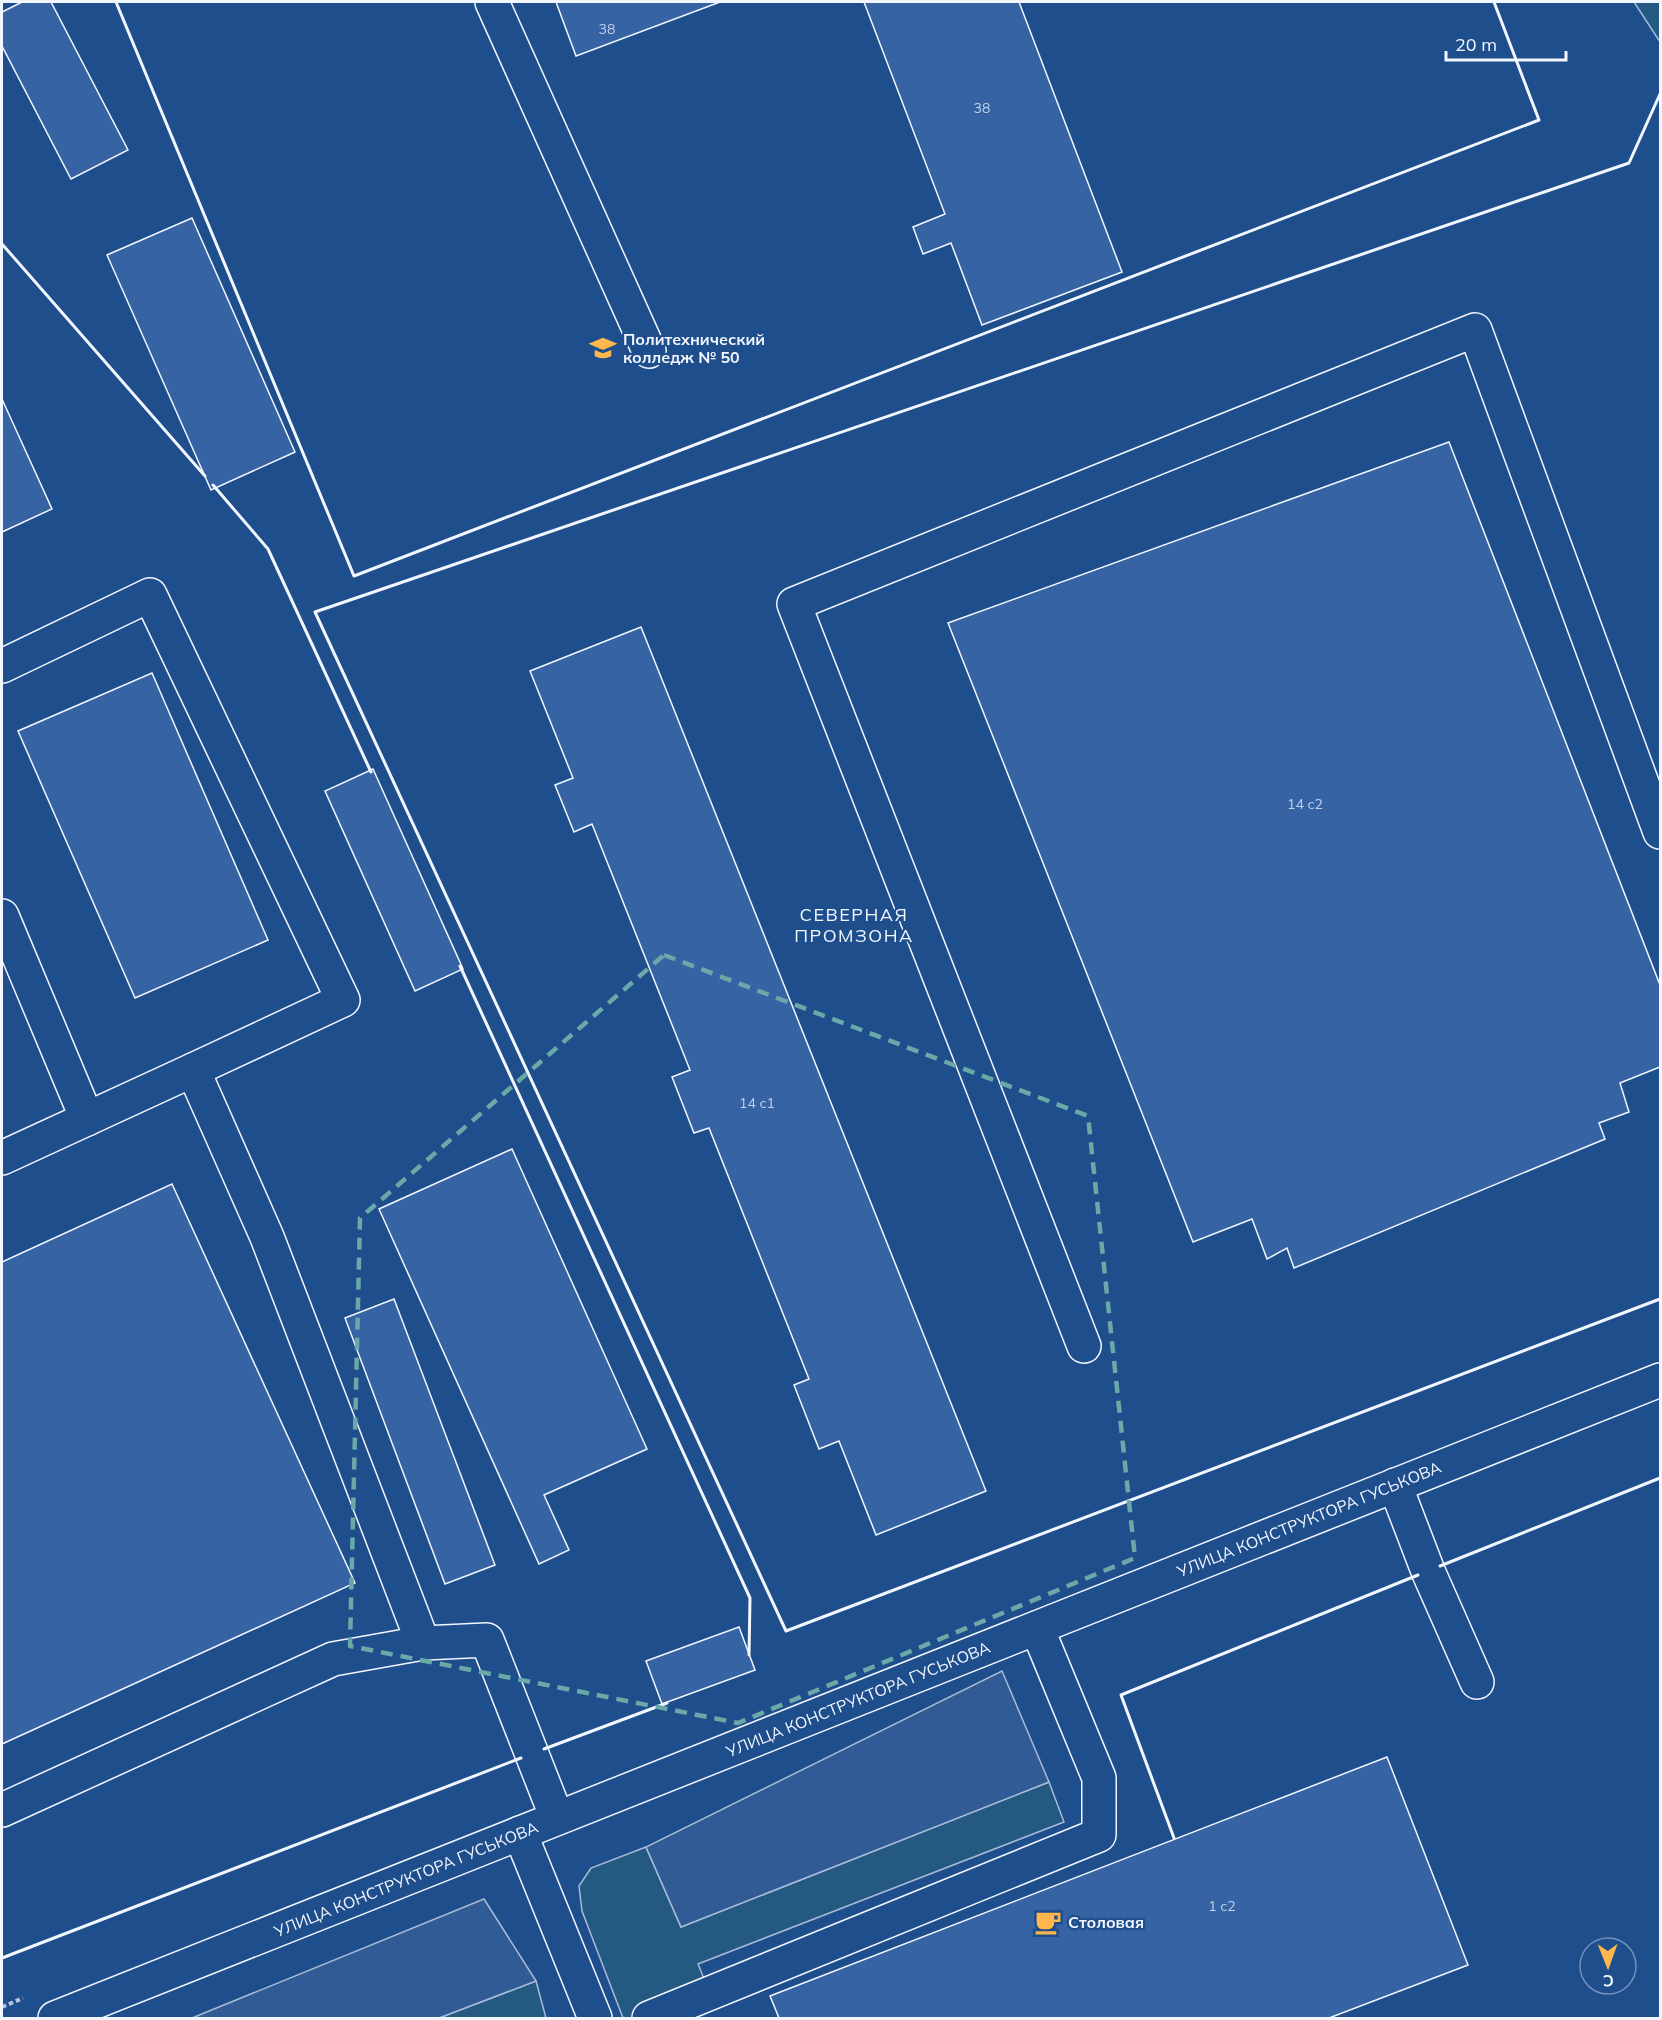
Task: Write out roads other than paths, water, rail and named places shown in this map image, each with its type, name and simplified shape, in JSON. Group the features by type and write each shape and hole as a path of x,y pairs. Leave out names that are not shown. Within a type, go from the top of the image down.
{"street":[{"path":"492,2 649,351"},
{"path":"1084,1346 794,604 1475,330 1660,832"},
{"path":"2,666 150,595 343,1000 2,1158"},
{"path":"2,916 87,1119"},
{"path":"193,1070 267,1237 423,1643"},
{"name":"УЛИЦА КОНСТРУКТОРА ГУСЬКОВА","path":"55,2019 110,2008 557,1818 1660,1380"},
{"path":"1395,1485 1428,1571 1477,1683"},
{"path":"649,2019 1099,1835 1099,1778 1037,1628"},
{"path":"2,1810 333,1659 423,1643 488,1640 557,1818"},
{"path":"520,1833 595,2019"}],"place":[{"name":"Политехнический колледж № 50","path":"603,348"},
{"name":"Столовая","path":"1048,1922"}],"district":[{"name":"СЕВЕРНАЯ ПРОМЗОНА","path":"854,925"}]}
